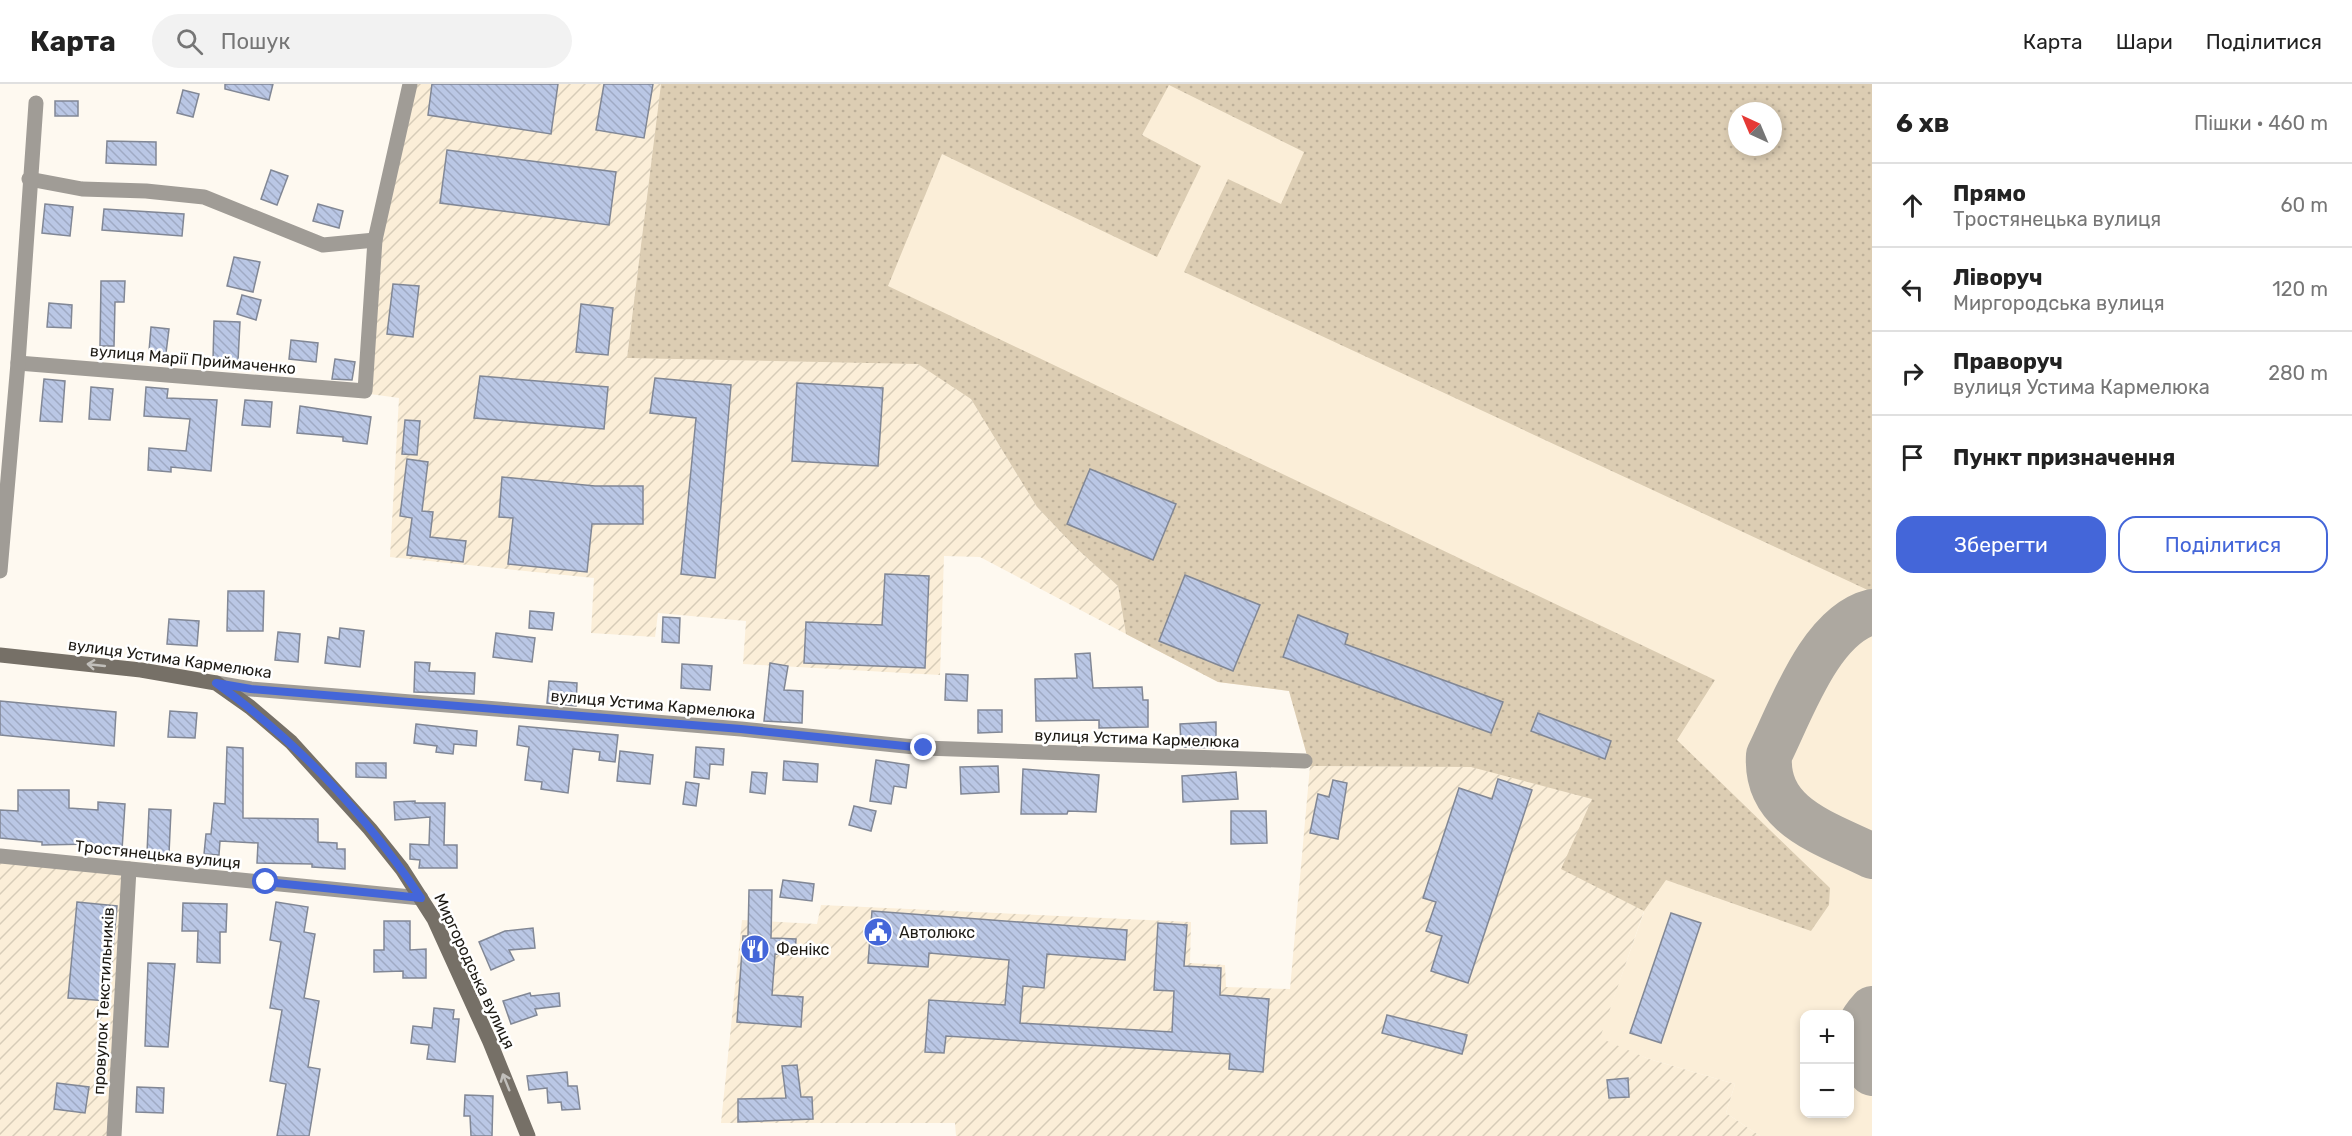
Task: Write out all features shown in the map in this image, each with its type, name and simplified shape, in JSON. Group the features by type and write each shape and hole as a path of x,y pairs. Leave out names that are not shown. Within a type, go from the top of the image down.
{"main road":[{"name":"вулиця Устима Кармелюка","path":"0,655 141,670 216,683"},
{"name":"Миргородська вулиця","path":"216,683 250,707 291,742 332,785 389,853 421,898 434,919 471,1001 528,1136"}],"street":[{"path":"29,178 82,189 146,191 204,197 323,245 375,240 410,84"},
{"path":"0,571 18,363 29,178 36,103"},
{"name":"вулиця Марії Приймаченко","path":"18,363 365,391 375,240"},
{"name":"вулиця Устима Кармелюка","path":"216,683 251,689 729,728 924,748 1305,761"},
{"name":"Тростянецька вулиця","path":"0,856 421,898"},
{"name":"провулок Текстильників","path":"114,1136 129,869"}],"shaded area":[{"path":"417,84 661,84 627,358 918,364 971,399 1037,507 1075,547 1118,586 1126,634 980,557 944,556 940,675 743,664 746,621 658,613 655,637 591,633 594,578 390,557 399,398 370,394 382,239"},
{"path":"661,84 1872,84 1872,1136 1760,1136 1726,1113 1735,1084 1649,1059 1599,1039 1644,912 1561,869 1471,767 1310,766 1289,691 1218,682 1126,634 1118,586 1037,507 971,399 627,358"},
{"path":"661,84 1872,84 1872,592 1184,272 1228,179 1281,204 1304,152 1169,85 1142,135 1201,166 1157,257 942,154 888,286 1715,680 1677,740 1830,888 1829,905 1811,931 1666,880 1644,911 1561,869 1592,799 1471,767 1310,766 1289,691 1218,682 1126,634 1118,586 1075,547 1037,507 971,399 918,364 627,358"},
{"path":"1310,766 1471,767 1593,799 1562,869 1644,911 1600,1038 1649,1059 1735,1084 1726,1113 1760,1136 956,1136 955,1123 721,1123 742,920 817,924 821,905 1191,922 1190,963 1225,965 1226,987 1290,989"},
{"path":"0,855 128,866 112,1136 0,1136"}],"building":[{"path":"225,84 273,84 269,100 225,89"},
{"path":"432,84 558,84 551,134 428,115"},
{"path":"604,84 653,84 644,138 596,130"},
{"path":"183,90 199,94 193,117 177,113"},
{"path":"55,101 78,101 78,116 55,116"},
{"path":"107,141 156,142 156,165 106,163"},
{"path":"447,150 616,172 609,225 440,203"},
{"path":"271,170 288,176 277,205 261,199"},
{"path":"45,204 73,207 70,236 42,233"},
{"path":"318,204 343,211 339,228 313,221"},
{"path":"104,209 184,214 182,236 102,230"},
{"path":"234,257 260,262 253,292 227,286"},
{"path":"101,281 125,281 124,302 115,302 114,346 100,346"},
{"path":"393,284 419,286 413,337 387,334"},
{"path":"242,295 261,300 256,320 237,314"},
{"path":"49,303 72,305 71,328 47,327"},
{"path":"581,304 613,308 608,355 576,352"},
{"path":"214,321 240,322 238,361 213,360"},
{"path":"151,327 169,329 166,353 149,351"},
{"path":"291,340 318,343 316,362 289,359"},
{"path":"335,359 355,362 352,380 332,379"},
{"path":"480,376 608,387 604,429 474,418"},
{"path":"655,378 731,385 715,578 681,574 696,418 650,413"},
{"path":"44,379 65,381 62,422 40,421"},
{"path":"797,383 883,388 878,466 792,461"},
{"path":"91,387 113,389 110,420 89,419"},
{"path":"146,387 168,389 167,398 217,400 211,471 171,467 171,472 148,470 149,448 186,451 190,419 144,416"},
{"path":"245,400 272,402 270,427 242,425"},
{"path":"300,406 371,417 367,444 343,441 343,437 297,433"},
{"path":"405,420 420,421 417,455 402,454"},
{"path":"407,459 428,462 422,511 433,512 430,537 466,541 463,562 407,555 412,518 400,516"},
{"path":"1090,469 1176,504 1153,560 1067,524"},
{"path":"502,477 595,486 643,486 643,524 592,524 587,572 508,564 513,518 499,517"},
{"path":"885,574 929,576 925,668 804,663 806,622 882,625"},
{"path":"1185,575 1260,605 1233,671 1159,641"},
{"path":"228,591 264,591 263,631 227,631"},
{"path":"530,611 554,613 552,630 529,628"},
{"path":"1298,615 1348,634 1345,644 1503,702 1491,733 1283,657"},
{"path":"663,617 680,618 679,643 662,642"},
{"path":"169,619 199,621 197,646 167,644"},
{"path":"340,628 364,631 360,667 325,663 328,637 339,639"},
{"path":"278,632 300,634 298,662 275,660"},
{"path":"496,633 535,638 532,662 493,657"},
{"path":"1090,653 1093,688 1142,687 1143,700 1148,700 1148,727 1099,728 1099,720 1036,721 1035,679 1077,678 1075,654"},
{"path":"415,662 430,663 429,671 475,673 474,694 414,692"},
{"path":"770,663 788,666 784,690 803,691 802,723 764,721"},
{"path":"682,664 712,666 710,690 681,688"},
{"path":"946,674 968,675 967,701 945,700"},
{"path":"549,681 577,683 576,706 547,703"},
{"path":"0,701 116,712 114,746 0,735"},
{"path":"978,710 1002,710 1002,732 978,733"},
{"path":"170,711 197,713 195,738 168,737"},
{"path":"1538,713 1611,741 1605,759 1531,731"},
{"path":"1216,722 1216,748 1181,747 1180,724"},
{"path":"416,724 477,731 476,746 454,744 453,754 436,752 437,746 414,743"},
{"path":"519,726 618,735 615,762 599,760 600,752 573,749 568,793 541,789 542,782 525,780 529,747 517,745"},
{"path":"227,747 243,748 243,818 318,819 318,842 337,843 337,849 345,849 345,869 312,867 312,864 257,863 258,843 220,841 219,855 204,854 206,834 211,834 214,803 225,804"},
{"path":"696,747 724,749 723,765 710,764 709,779 694,777"},
{"path":"620,751 653,755 650,784 617,781"},
{"path":"876,760 909,765 906,788 894,786 891,804 870,801"},
{"path":"784,761 818,764 817,782 783,780"},
{"path":"356,763 386,763 386,778 356,777"},
{"path":"998,766 999,792 961,794 960,767"},
{"path":"1023,769 1099,775 1096,812 1021,814"},
{"path":"752,772 767,773 765,794 750,792"},
{"path":"1236,772 1238,799 1183,802 1182,776"},
{"path":"1498,779 1532,790 1468,983 1431,971 1442,936 1426,931 1436,902 1423,898 1459,788 1492,799"},
{"path":"1333,780 1347,783 1338,839 1310,833 1318,794 1329,797"},
{"path":"686,782 699,784 696,806 683,804"},
{"path":"18,790 69,790 69,808 98,810 98,802 125,804 122,850 91,848 91,844 42,845 42,842 0,838 0,810 18,811"},
{"path":"415,801 415,803 445,803 444,845 457,845 457,868 419,868 420,860 410,859 410,844 429,845 430,817 395,820 394,802"},
{"path":"854,806 876,811 871,831 849,825"},
{"path":"149,809 171,810 169,854 147,853"},
{"path":"1231,811 1266,811 1267,843 1231,844"},
{"path":"783,880 814,884 812,901 780,897"},
{"path":"749,890 772,890 771,938 796,939 795,955 775,954 772,995 803,997 801,1027 737,1022 743,936 748,936"},
{"path":"77,902 117,906 108,1001 68,998"},
{"path":"276,902 308,907 304,932 315,934 304,998 319,1001 308,1067 320,1069 309,1136 277,1136 286,1084 270,1081 282,1010 270,1008 281,942 270,940"},
{"path":"183,903 227,904 226,932 220,932 220,963 197,962 198,931 182,931"},
{"path":"872,911 1127,930 1125,960 1047,954 1044,988 1023,986 1020,1023 1172,1032 1174,991 1154,990 1158,923 1187,925 1184,966 1221,968 1220,995 1269,999 1263,1072 1229,1069 1230,1054 946,1036 944,1053 925,1052 929,1000 1005,1005 1009,960 929,953 928,967 868,963"},
{"path":"1671,913 1701,923 1661,1043 1630,1033"},
{"path":"384,921 410,921 410,950 426,949 426,978 403,978 403,971 374,972 374,950 384,950"},
{"path":"533,928 535,948 509,950 514,960 491,970 479,942 505,931"},
{"path":"148,963 175,964 168,1047 145,1046"},
{"path":"530,993 531,996 559,993 560,1006 535,1009 537,1015 511,1024 503,1001"},
{"path":"434,1008 454,1010 453,1019 459,1019 455,1062 427,1059 429,1045 411,1043 413,1026 432,1028"},
{"path":"1387,1015 1467,1035 1462,1054 1382,1033"},
{"path":"797,1065 801,1097 812,1097 813,1119 738,1122 738,1099 786,1098 782,1066"},
{"path":"567,1072 568,1086 577,1086 580,1109 562,1110 561,1102 548,1103 547,1088 529,1090 527,1076"},
{"path":"1628,1078 1629,1097 1609,1098 1607,1080"},
{"path":"57,1083 89,1087 85,1113 54,1109"},
{"path":"137,1087 164,1088 163,1113 136,1112"},
{"path":"465,1095 493,1096 492,1136 471,1136 470,1116 464,1116"}],"taxiway":[{"path":"1872,612 1854,620 1822,651 1809,672 1769,755 1770,776 1777,794 1788,808 1818,830 1872,856"},
{"path":"1872,1009 1860,1025 1856,1041 1860,1056 1872,1073"}],"place":[{"name":"Автолюкс","path":"878,932"},
{"name":"Фенікс","path":"755,949"}],"route":[{"path":"266,882 421,898 402,869 332,785 291,742 250,707 216,683 251,689 741,729 924,748"}]}
